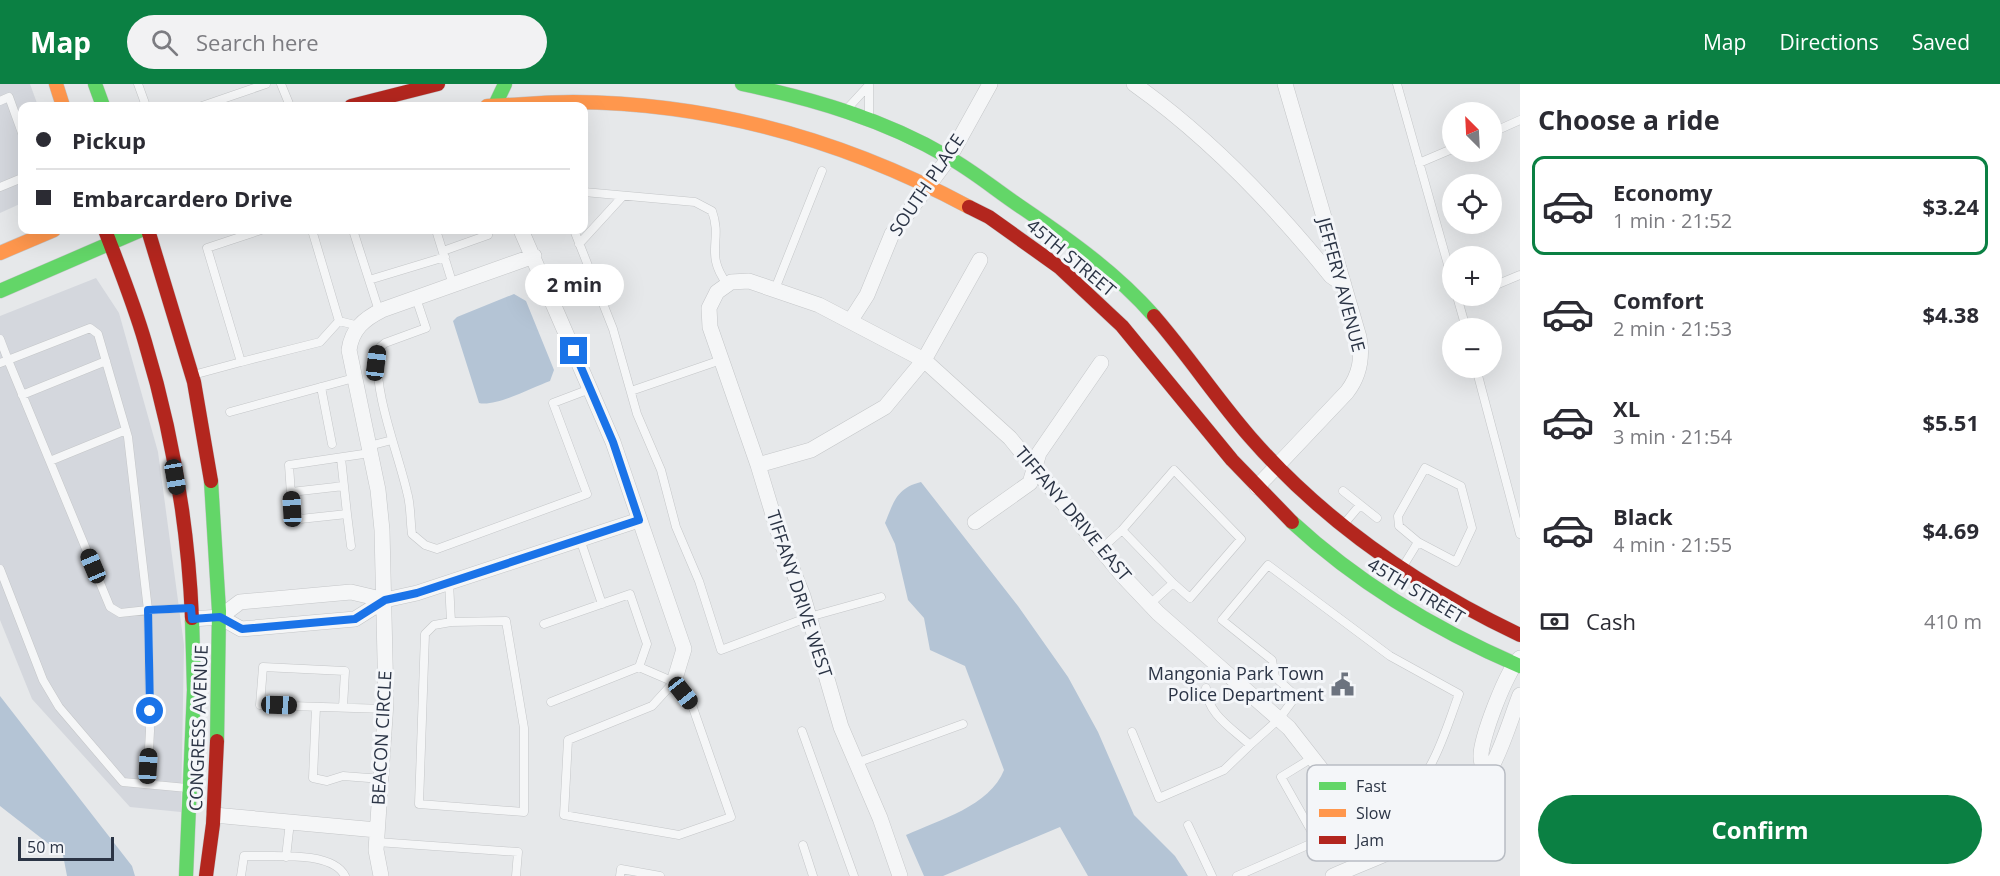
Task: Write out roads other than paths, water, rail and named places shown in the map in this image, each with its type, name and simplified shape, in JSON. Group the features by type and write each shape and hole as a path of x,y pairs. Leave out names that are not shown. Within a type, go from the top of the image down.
{"main road":[{"path":"56,84 62,102"},
{"path":"95,84 102,102"},
{"path":"367,102 438,84"},
{"path":"494,102 505,84"},
{"name":"45TH STREET","path":"742,84 775,91 844,112 910,138 949,158 1053,228 1128,287 1164,324 1218,398 1276,465 1342,527 1401,569 1460,606 1520,635"},
{"name":"45TH STREET","path":"551,102 581,100 679,105 775,124 864,151 932,182 1011,230 1088,292 1150,357 1257,487 1293,523 1367,584 1422,618 1518,662"},
{"path":"0,252 44,234"},
{"name":"CONGRESS AVENUE","path":"107,234 149,356 164,416 179,498 192,613 194,689 186,876"},
{"path":"0,291 131,234"},
{"name":"CONGRESS AVENUE","path":"149,234 192,375 207,452 220,617 214,815 206,876"}],"street":[{"name":"SOUTH PLACE","path":"851,320 867,295 892,234 949,158 990,84"},
{"path":"1134,84 1225,158 1263,195 1331,276 1344,285"},
{"name":"JEFFERY AVENUE","path":"1257,487 1347,392 1358,375 1361,346 1285,84"},
{"path":"523,234 613,442 684,649 674,682"},
{"path":"359,326 379,311 534,256"},
{"path":"758,465 812,450 885,407 924,360 980,260"},
{"name":"TIFFANY DRIVE EAST","path":"727,284 749,281 775,289 851,320 924,360 1010,438 1035,471 1150,604 1197,649 1279,719 1319,765"},
{"name":"TIFFANY DRIVE WEST","path":"727,284 717,292 709,308 710,327 758,465 781,541 809,617 827,685 856,763 880,818 900,876"},
{"name":"BEACON CIRCLE","path":"359,326 351,336 349,350 382,530 385,600 385,709 377,836 381,876"},
{"path":"975,522 1030,483 1039,453 1101,363"},
{"path":"192,613 220,617 242,629 355,619 385,600 449,582 639,520"},
{"path":"220,617 240,602 351,592 385,600"},
{"path":"1482,765 1480,756 1501,692 1518,662"},
{"path":"1492,765 1520,696"},
{"path":"214,815 290,822 377,836"},
{"path":"1337,875 1367,861"}],"lane":[{"path":"138,84 145,102"},
{"path":"214,102 266,84"},
{"path":"281,84 288,102"},
{"path":"1397,84 1443,246"},
{"path":"844,112 869,85"},
{"path":"869,85 869,121"},
{"path":"0,100 9,97 18,122"},
{"path":"1502,128 1520,120"},
{"path":"1419,163 1442,153"},
{"path":"775,289 822,171"},
{"path":"0,188 18,180"},
{"path":"588,192 695,202 712,211 716,223 714,259 718,272 727,284"},
{"path":"579,244 623,196"},
{"path":"242,362 207,248 249,234"},
{"path":"313,234 339,321"},
{"path":"355,234 379,311"},
{"path":"437,234 453,286"},
{"path":"575,234 614,329 631,391 661,471 676,527 699,581 721,650 809,617 881,597"},
{"path":"369,280 488,236"},
{"path":"1502,282 1520,275"},
{"path":"416,298 426,328 385,343 378,349 376,363 392,440 408,495 412,534 425,545 437,549 587,494 553,403 590,388"},
{"path":"192,375 320,342 339,321"},
{"path":"339,321 359,326"},
{"path":"4,362 90,328 98,334 126,430 148,610 150,731 147,784"},
{"path":"0,339 4,362 22,395 110,607 120,613 148,610 192,613"},
{"path":"631,391 722,360"},
{"path":"22,395 106,361"},
{"path":"230,412 354,378"},
{"path":"1479,378 1520,534"},
{"path":"321,387 332,444"},
{"path":"50,461 126,430"},
{"path":"347,514 300,519 292,509 289,465 341,458 392,440"},
{"path":"341,458 351,546"},
{"path":"1425,468 1461,486 1473,528 1456,562 1418,542 1399,526 1398,516 1425,468"},
{"path":"1101,549 1122,530 1174,470 1241,539 1191,598 1173,583 1122,530"},
{"path":"291,492 344,486"},
{"path":"1343,490 1377,518"},
{"path":"1342,527 1360,504"},
{"path":"579,539 602,604"},
{"path":"1401,569 1418,542"},
{"path":"1132,732 1159,798 1224,770 1279,719 1296,696 1275,677 1272,660 1222,620 1268,566 1390,656 1459,694 1433,765"},
{"path":"0,569 44,680 59,707 123,782 190,789"},
{"path":"449,582 451,622"},
{"path":"1150,604 1173,583"},
{"path":"544,624 630,594 646,644 639,668"},
{"path":"506,621 524,728 524,812 419,804 425,634 434,624 451,622 506,621"},
{"path":"343,707 345,671 263,667 260,705 385,709"},
{"path":"550,702 639,668 674,682 692,705 731,817 679,835 564,815 568,740 652,706 674,682"},
{"path":"1206,688 1206,701 1212,711 1250,745"},
{"path":"316,707 313,778 327,781 343,776 382,779"},
{"path":"856,763 963,724"},
{"path":"802,731 854,876"},
{"path":"1307,823 1281,777 1314,757"},
{"path":"286,857 290,822"},
{"path":"1188,825 1212,876"},
{"path":"377,836 518,852 516,876"},
{"path":"803,845 813,876"},
{"path":"1237,876 1307,845"},
{"path":"241,876 244,856 327,861 339,866 345,876"},
{"path":"620,876 621,869 660,876"}],"water":[{"path":"514,294 526,301 554,370 550,381 495,402 479,403 453,321 457,317"},
{"path":"921,482 1018,606 1068,677 1098,732 1134,815 1175,856 1188,876 1088,876 1060,827 943,876 924,876 906,835 976,802 997,783 1004,770 965,666 930,650 924,618 908,600 895,544 885,523 897,496 907,488"},
{"path":"0,696 132,866 135,876 67,876 63,855 0,806"}],"place":[{"name":"Mangonia Park Town Police Department","path":"1342,684"}]}
